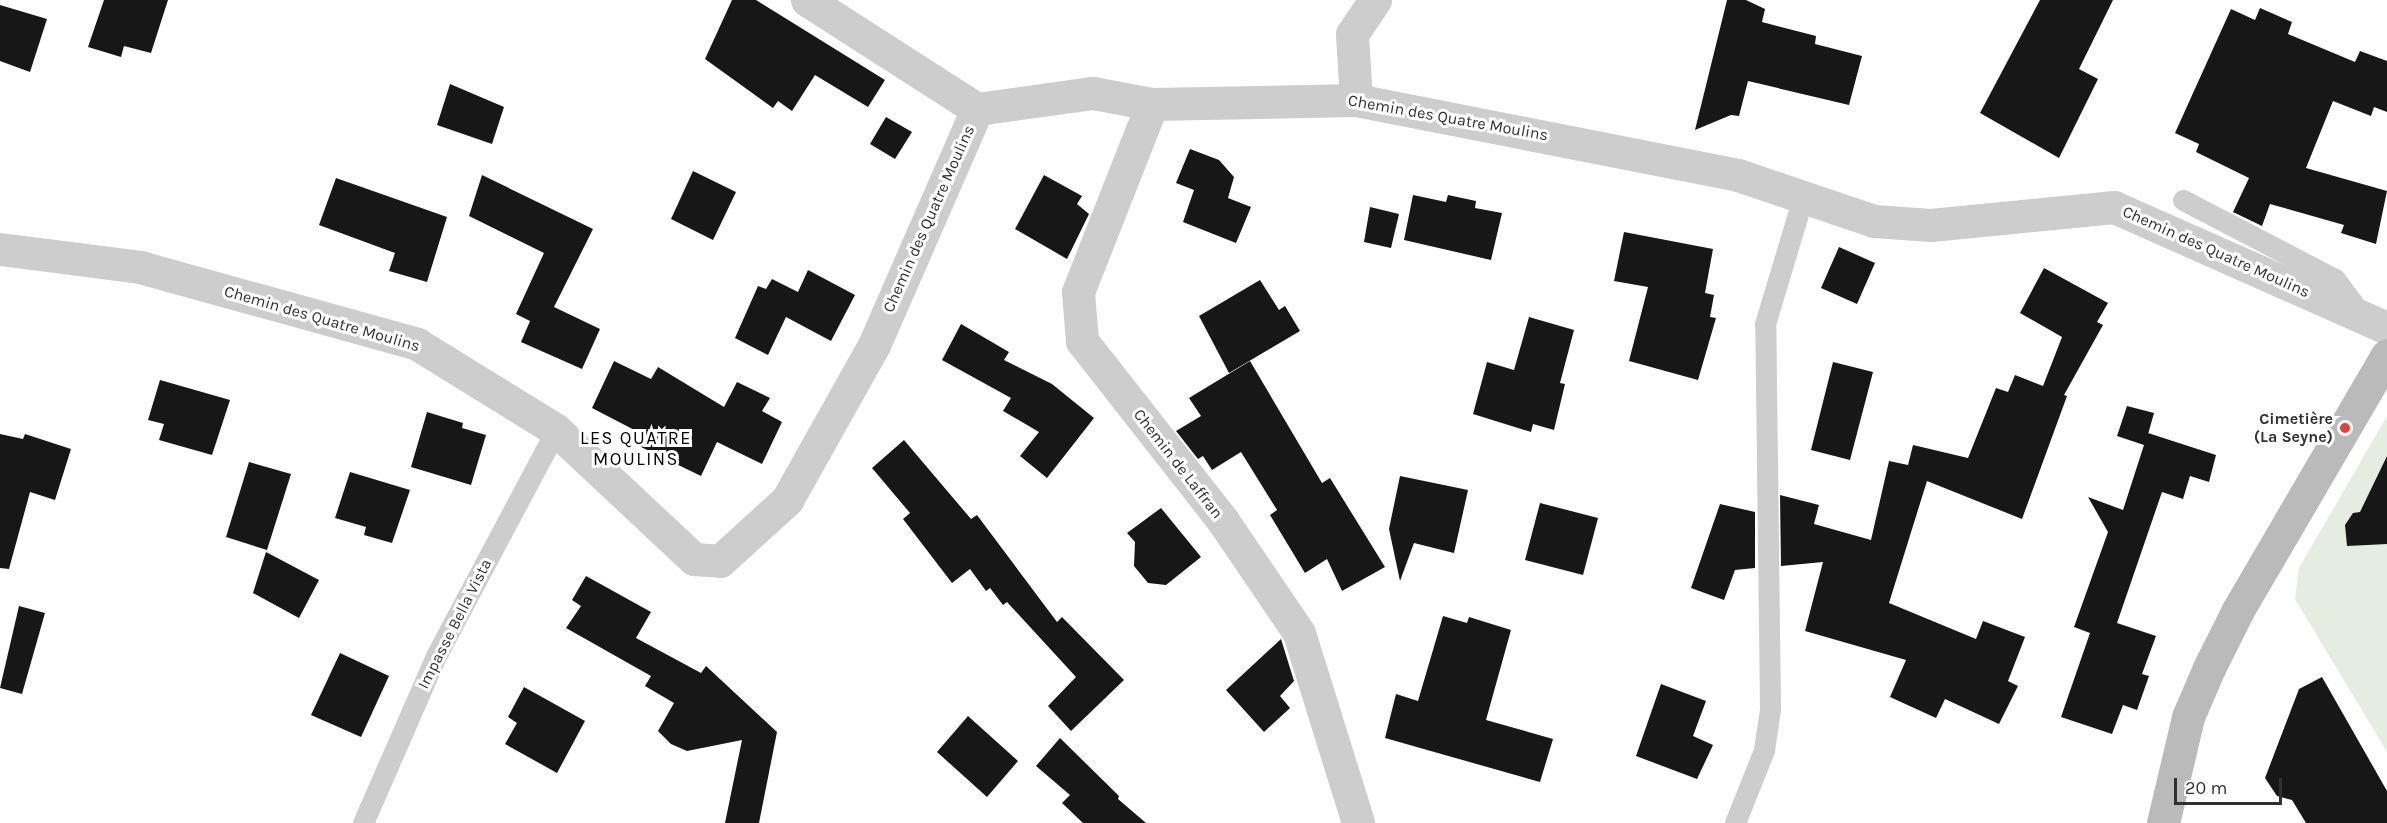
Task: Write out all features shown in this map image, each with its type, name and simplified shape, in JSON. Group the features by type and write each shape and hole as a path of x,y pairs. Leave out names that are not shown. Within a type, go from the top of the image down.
{"street":[{"path":"807,0 977,109"},
{"path":"1356,100 1352,34 1376,0"},
{"name":"Chemin des Quatre Moulins","path":"2,256 140,267 417,344 556,430 694,559 720,561 787,500 874,345 977,109 1094,93 1152,104 1356,100 1738,175 1874,220 1931,225 2114,207 2375,322"},
{"name":"Chemin de Laffran","path":"1152,104 1078,292 1082,341 1223,521 1299,633 1358,823"},
{"path":"2163,823 2188,717 2214,658 2258,574 2387,355"}],"lane":[{"path":"1735,823 1764,750 1770,709 1765,324 1803,196"},
{"path":"2183,200 2334,279 2375,322"},
{"name":"Impasse Bella Vista","path":"363,823 437,654 556,430"}],"shaded area":[{"path":"2387,416 2387,752 2295,599 2299,568"}],"building":[{"path":"104,0 168,0 151,53 124,46 121,57 88,47"},
{"path":"732,0 756,0 885,80 868,107 815,75 792,111 778,101 773,108 705,59"},
{"path":"1727,0 1746,0 1765,9 1762,22 1816,36 1815,44 1862,56 1849,105 1748,81 1739,116 1731,115 1695,130"},
{"path":"2040,0 2113,0 2079,69 2098,79 2059,158 1980,113"},
{"path":"0,5 47,19 30,72 0,61"},
{"path":"2260,8 2292,22 2288,34 2355,62 2360,51 2387,61 2387,112 2374,107 2371,116 2333,101 2306,168 2387,191 2376,244 2341,233 2344,225 2270,204 2262,226 2233,212 2249,178 2196,152 2199,144 2175,133 2231,9 2255,20"},
{"path":"450,84 504,107 492,144 437,125"},
{"path":"886,117 912,132 895,159 870,144"},
{"path":"1190,149 1219,160 1234,177 1228,198 1251,207 1236,243 1183,222 1194,190 1176,183"},
{"path":"693,171 736,192 713,240 671,219"},
{"path":"482,175 593,229 554,307 600,329 582,369 521,342 530,321 516,314 544,253 469,216"},
{"path":"1044,175 1082,196 1077,204 1089,214 1067,259 1015,229"},
{"path":"336,178 447,217 427,282 389,271 395,253 319,225"},
{"path":"1413,195 1446,202 1448,195 1476,201 1475,208 1502,213 1491,260 1404,240"},
{"path":"1370,207 1399,214 1391,248 1364,242"},
{"path":"1624,232 1713,249 1705,293 1714,295 1710,317 1716,318 1698,380 1629,361 1648,287 1614,281"},
{"path":"1839,247 1875,263 1857,304 1821,288"},
{"path":"2044,268 2108,303 2097,322 2103,325 2064,395 2067,396 2022,519 1927,481 1889,603 1976,639 1983,621 2025,637 2008,681 2018,686 1999,724 1945,699 1936,718 1890,697 1906,660 1805,631 1823,562 1781,566 1780,495 1819,505 1814,524 1871,540 1889,461 1908,465 1913,445 1968,458 1996,388 2008,392 2015,375 2043,386 2062,337 2020,313"},
{"path":"808,270 855,295 831,341 786,317 768,355 735,338 758,286 766,289 772,279 798,292"},
{"path":"1260,280 1279,310 1285,306 1300,331 1229,373 1199,316"},
{"path":"1529,317 1574,330 1560,383 1565,384 1554,430 1533,424 1531,432 1473,414 1487,362 1514,370"},
{"path":"961,324 1009,352 1004,360 1052,384 1094,418 1047,478 1020,456 1039,432 1003,411 1011,398 942,360"},
{"path":"614,361 651,379 658,367 724,407 737,382 770,398 762,411 782,422 762,464 717,442 701,476 639,446 644,435 592,408"},
{"path":"1250,361 1322,483 1330,478 1385,567 1342,591 1327,559 1305,573 1270,515 1277,510 1241,452 1212,470 1203,456 1198,459 1176,431 1201,416 1189,398"},
{"path":"1833,362 1873,372 1850,460 1811,450"},
{"path":"160,380 230,400 212,455 159,440 164,424 148,420"},
{"path":"2127,406 2154,413 2148,433 2216,455 2209,482 2190,476 2183,499 2162,492 2117,623 2156,636 2142,674 2149,676 2137,710 2123,705 2112,734 2061,717 2090,633 2074,627 2108,532 2088,497 2123,510 2144,445 2117,436"},
{"path":"427,412 463,423 462,428 486,435 471,485 411,467"},
{"path":"0,434 23,439 25,434 71,449 55,500 30,492 9,569 0,568"},
{"path":"904,440 971,519 977,515 1057,622 1062,617 1124,680 1071,731 1048,706 1076,677 1007,602 1003,605 990,588 986,591 970,569 952,583 903,519 910,513 872,468"},
{"path":"2387,456 2387,544 2347,546 2345,525 2353,513 2360,512"},
{"path":"249,462 291,474 267,550 226,537"},
{"path":"350,472 410,490 392,543 364,535 366,527 335,518"},
{"path":"1400,476 1468,490 1454,553 1414,543 1400,581 1389,529"},
{"path":"1540,503 1598,518 1583,575 1525,560"},
{"path":"1720,504 1755,512 1755,568 1735,570 1724,600 1691,588"},
{"path":"1161,508 1201,557 1166,585 1148,583 1134,566 1135,542 1127,533"},
{"path":"266,552 319,580 299,618 253,593"},
{"path":"586,576 651,612 636,638 701,673 706,666 777,732 759,823 725,823 742,740 687,751 671,744 658,731 674,703 645,686 651,676 566,628 581,606 572,600"},
{"path":"19,606 45,613 22,694 0,688"},
{"path":"1443,616 1467,623 1469,617 1511,630 1486,720 1553,739 1540,782 1385,738 1396,694 1418,701"},
{"path":"1281,639 1294,681 1280,696 1290,708 1264,732 1226,690"},
{"path":"340,653 389,676 361,737 311,715"},
{"path":"2322,677 2387,791 2387,823 2306,823 2292,800 2277,796 2265,778 2299,689"},
{"path":"1661,684 1706,701 1693,736 1713,745 1697,779 1636,756"},
{"path":"524,687 585,721 557,773 505,744 517,723 508,717"},
{"path":"968,716 1018,761 987,797 937,752"},
{"path":"1060,738 1119,796 1118,799 1146,823 1083,823 1062,803 1070,795 1036,766"}],"place":[{"name":"Cimetière (La Seyne)","path":"2345,428"}],"district":[{"name":"LES QUATRE MOULINS","path":"636,449"}]}
